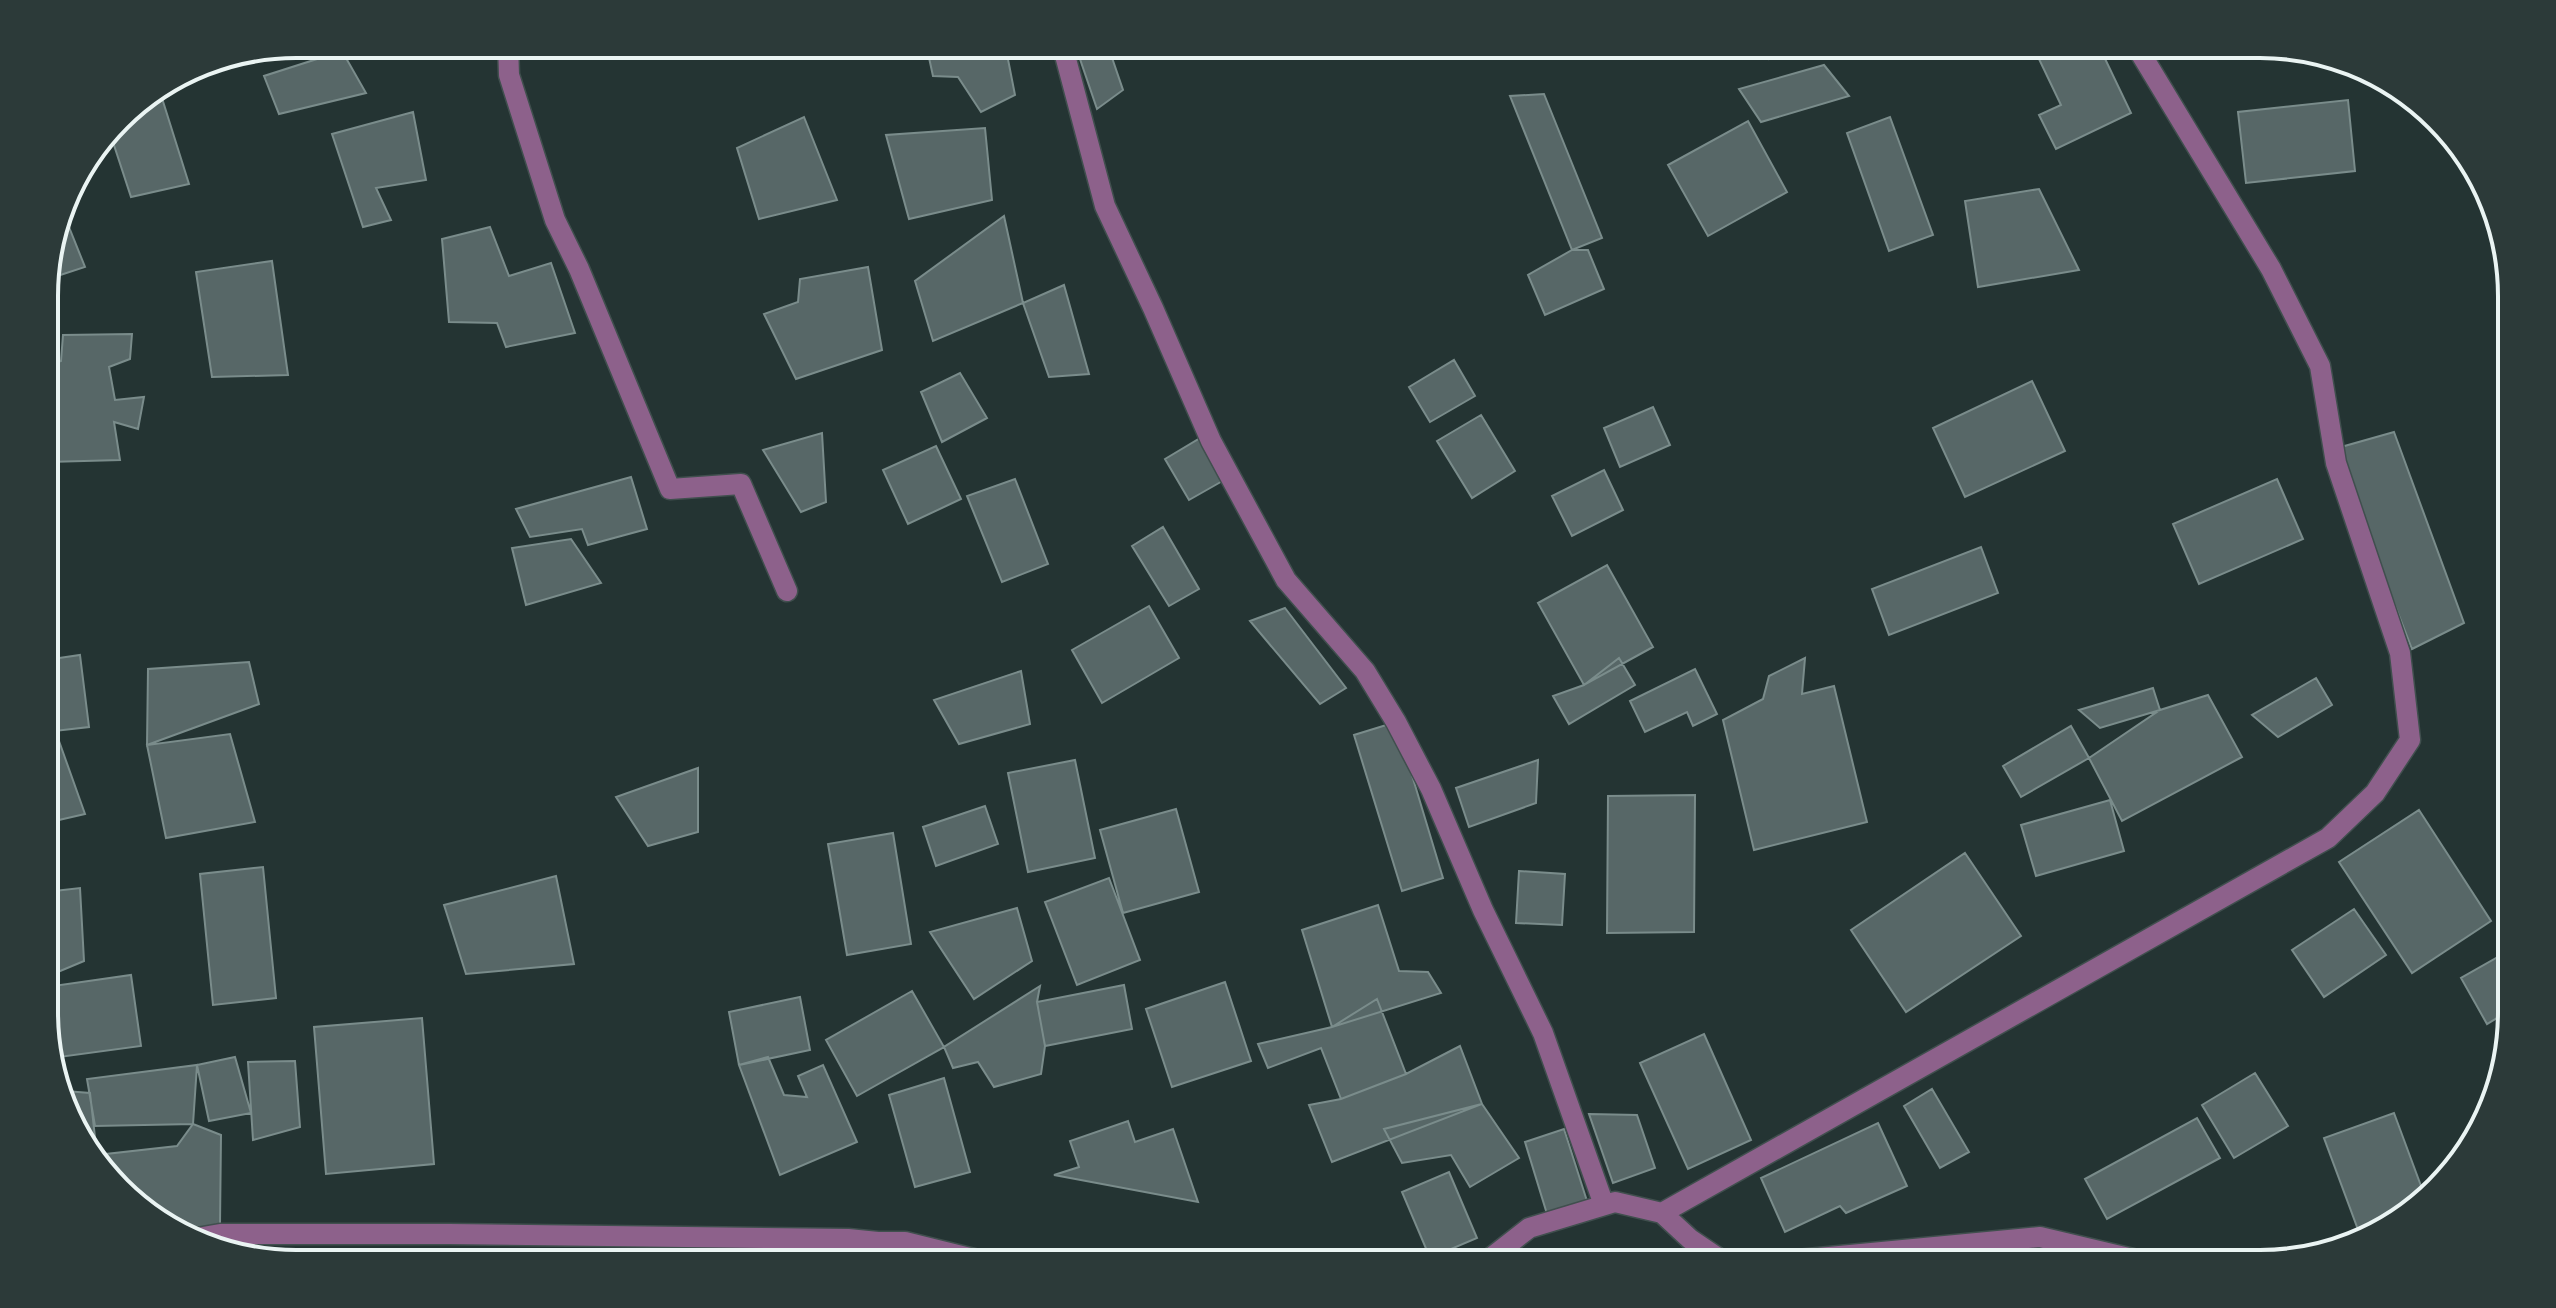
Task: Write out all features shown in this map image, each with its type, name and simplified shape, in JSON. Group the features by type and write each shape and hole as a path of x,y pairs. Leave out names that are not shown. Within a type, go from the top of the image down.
{"street":[{"path":"1662,1213 2328,838 2375,793 2410,740 2400,653 2336,463 2320,366 2271,269 2143,58"},
{"path":"508,59 509,75 555,220 579,269 670,489 741,484 787,591"},
{"path":"1066,59 1105,206 1211,441 1286,580 1365,671 1431,789 1483,910 1543,1033 1604,1205"},
{"path":"1502,1249 1529,1228 1615,1202 1662,1213 1705,1249"},
{"path":"214,1235 848,1239 905,1242 936,1250"},
{"path":"1911,1249 2040,1237 2091,1249"}],"building":[{"path":"2039,58 2105,58 2131,113 2056,149 2039,115 2061,105"},
{"path":"317,59 347,59 366,93 279,114 264,76"},
{"path":"929,59 1008,59 1015,95 981,112 958,77 933,76"},
{"path":"1080,59 1112,59 1123,90 1097,109"},
{"path":"1824,65 1849,96 1761,122 1739,89"},
{"path":"1544,94 1602,238 1572,250 1510,96"},
{"path":"162,99 189,184 131,197 113,143 139,117"},
{"path":"2348,100 2355,171 2246,183 2238,112"},
{"path":"413,112 426,180 376,188 391,220 363,227 332,134"},
{"path":"804,117 837,200 759,219 737,148"},
{"path":"1890,117 1933,235 1889,251 1847,133"},
{"path":"1748,121 1787,192 1708,236 1668,165"},
{"path":"985,128 992,200 909,219 886,135"},
{"path":"2039,189 2079,270 1978,287 1965,201"},
{"path":"1004,216 1023,303 933,341 915,281"},
{"path":"69,227 85,267 59,275"},
{"path":"490,227 509,276 551,263 575,333 506,347 497,323 449,322 442,239"},
{"path":"1572,250 1588,250 1604,289 1545,315 1528,275"},
{"path":"272,261 288,375 212,377 196,272"},
{"path":"868,267 882,350 796,379 764,314 798,302 800,279"},
{"path":"1064,285 1089,374 1049,377 1023,303"},
{"path":"132,334 130,359 109,367 115,400 144,397 138,429 114,422 120,460 59,462 59,362 63,335"},
{"path":"1454,360 1475,396 1430,422 1409,387"},
{"path":"960,373 987,418 942,442 921,392"},
{"path":"2032,381 2065,451 1965,497 1933,428"},
{"path":"1653,407 1670,445 1620,467 1604,428"},
{"path":"1481,415 1515,471 1472,498 1437,441"},
{"path":"2394,432 2464,623 2412,649 2334,449"},
{"path":"822,433 826,502 801,512 763,450"},
{"path":"1202,437 1226,479 1189,500 1165,459"},
{"path":"936,446 961,499 908,524 883,470"},
{"path":"1604,470 1623,510 1572,536 1552,496"},
{"path":"631,477 647,529 588,545 582,529 530,537 516,509"},
{"path":"1015,479 1048,564 1002,582 967,496"},
{"path":"2277,479 2303,539 2199,584 2173,524"},
{"path":"1163,527 1199,589 1169,606 1132,546"},
{"path":"571,539 601,583 526,605 512,548"},
{"path":"1981,547 1998,593 1889,635 1872,589"},
{"path":"1607,565 1653,647 1584,685 1538,603"},
{"path":"1149,606 1179,658 1102,703 1072,650"},
{"path":"1285,608 1346,688 1320,704 1250,621"},
{"path":"80,655 89,727 58,731 58,658"},
{"path":"1619,658 1635,685 1569,724 1553,696 1584,685"},
{"path":"1805,658 1802,694 1834,686 1867,822 1754,850 1723,720 1763,699 1769,676"},
{"path":"249,662 259,704 147,745 148,669"},
{"path":"1695,669 1717,714 1693,726 1687,712 1645,732 1630,701"},
{"path":"1021,671 1030,724 959,744 934,700"},
{"path":"2316,678 2332,705 2278,737 2252,715"},
{"path":"2153,688 2160,710 2100,728 2079,710"},
{"path":"2208,695 2242,757 2122,821 2089,758 2160,710"},
{"path":"1396,722 1443,878 1402,891 1354,735"},
{"path":"2071,726 2089,758 2021,797 2003,766"},
{"path":"230,734 255,822 166,838 147,745"},
{"path":"58,741 85,814 58,820"},
{"path":"1075,760 1095,858 1028,872 1008,773"},
{"path":"1538,760 1536,803 1469,827 1456,788"},
{"path":"698,768 698,832 648,846 616,797"},
{"path":"1695,795 1694,932 1607,933 1608,796"},
{"path":"2110,800 2124,851 2036,876 2021,825"},
{"path":"985,806 998,844 936,866 923,827"},
{"path":"1176,809 1199,892 1123,913 1100,830"},
{"path":"2419,810 2491,921 2412,973 2339,862"},
{"path":"893,833 911,944 847,955 828,844"},
{"path":"1965,853 2021,936 1906,1012 1851,930"},
{"path":"263,867 276,998 213,1005 200,874"},
{"path":"1519,871 1565,874 1562,925 1516,923"},
{"path":"556,876 574,964 466,974 444,905"},
{"path":"1109,878 1140,960 1077,985 1045,902"},
{"path":"80,888 84,961 58,972 58,891"},
{"path":"1378,905 1399,971 1428,972 1441,993 1332,1027 1302,930"},
{"path":"1017,908 1032,961 974,999 930,932"},
{"path":"2354,909 2386,955 2324,997 2292,950"},
{"path":"2498,957 2498,1018 2487,1024 2461,978"},
{"path":"131,975 141,1046 63,1057 58,985"},
{"path":"1225,982 1251,1061 1172,1087 1146,1009"},
{"path":"1124,985 1132,1029 1045,1046 1037,1002"},
{"path":"1040,986 1037,1002 1045,1046 1041,1074 994,1087 978,1062 953,1068 944,1047"},
{"path":"912,991 944,1047 857,1096 826,1040"},
{"path":"800,997 810,1050 739,1065 729,1012"},
{"path":"1377,999 1406,1074 1341,1099 1321,1048 1268,1068 1258,1044 1332,1027"},
{"path":"422,1018 434,1164 326,1174 314,1027"},
{"path":"1704,1034 1751,1140 1688,1169 1640,1063"},
{"path":"1460,1046 1482,1104 1332,1162 1309,1105 1341,1099 1406,1074"},
{"path":"235,1057 251,1113 209,1121 197,1065"},
{"path":"768,1057 784,1095 807,1097 798,1076 823,1065 857,1142 780,1175 739,1065"},
{"path":"295,1061 300,1127 253,1140 248,1062"},
{"path":"197,1065 193,1124 95,1126 87,1079"},
{"path":"2255,1073 2288,1126 2234,1158 2202,1105"},
{"path":"944,1078 970,1172 915,1187 889,1095"},
{"path":"1932,1089 1969,1152 1940,1168 1904,1106"},
{"path":"72,1092 90,1093 95,1139"},
{"path":"1482,1104 1519,1158 1470,1187 1451,1155 1402,1163 1384,1129"},
{"path":"2394,1113 2421,1187 2392,1210 2357,1228 2324,1138"},
{"path":"1589,1114 1637,1115 1655,1168 1613,1183"},
{"path":"2197,1118 2220,1158 2107,1219 2085,1179"},
{"path":"1128,1121 1135,1142 1173,1129 1198,1202 1054,1175 1079,1167 1070,1141"},
{"path":"1878,1123 1907,1186 1846,1213 1840,1206 1785,1232 1761,1178"},
{"path":"193,1124 221,1135 220,1224 197,1228 164,1210 128,1180 105,1154 177,1146"},
{"path":"1564,1129 1587,1201 1547,1214 1525,1142"},
{"path":"1449,1172 1477,1238 1450,1249 1426,1249 1402,1192"}]}
